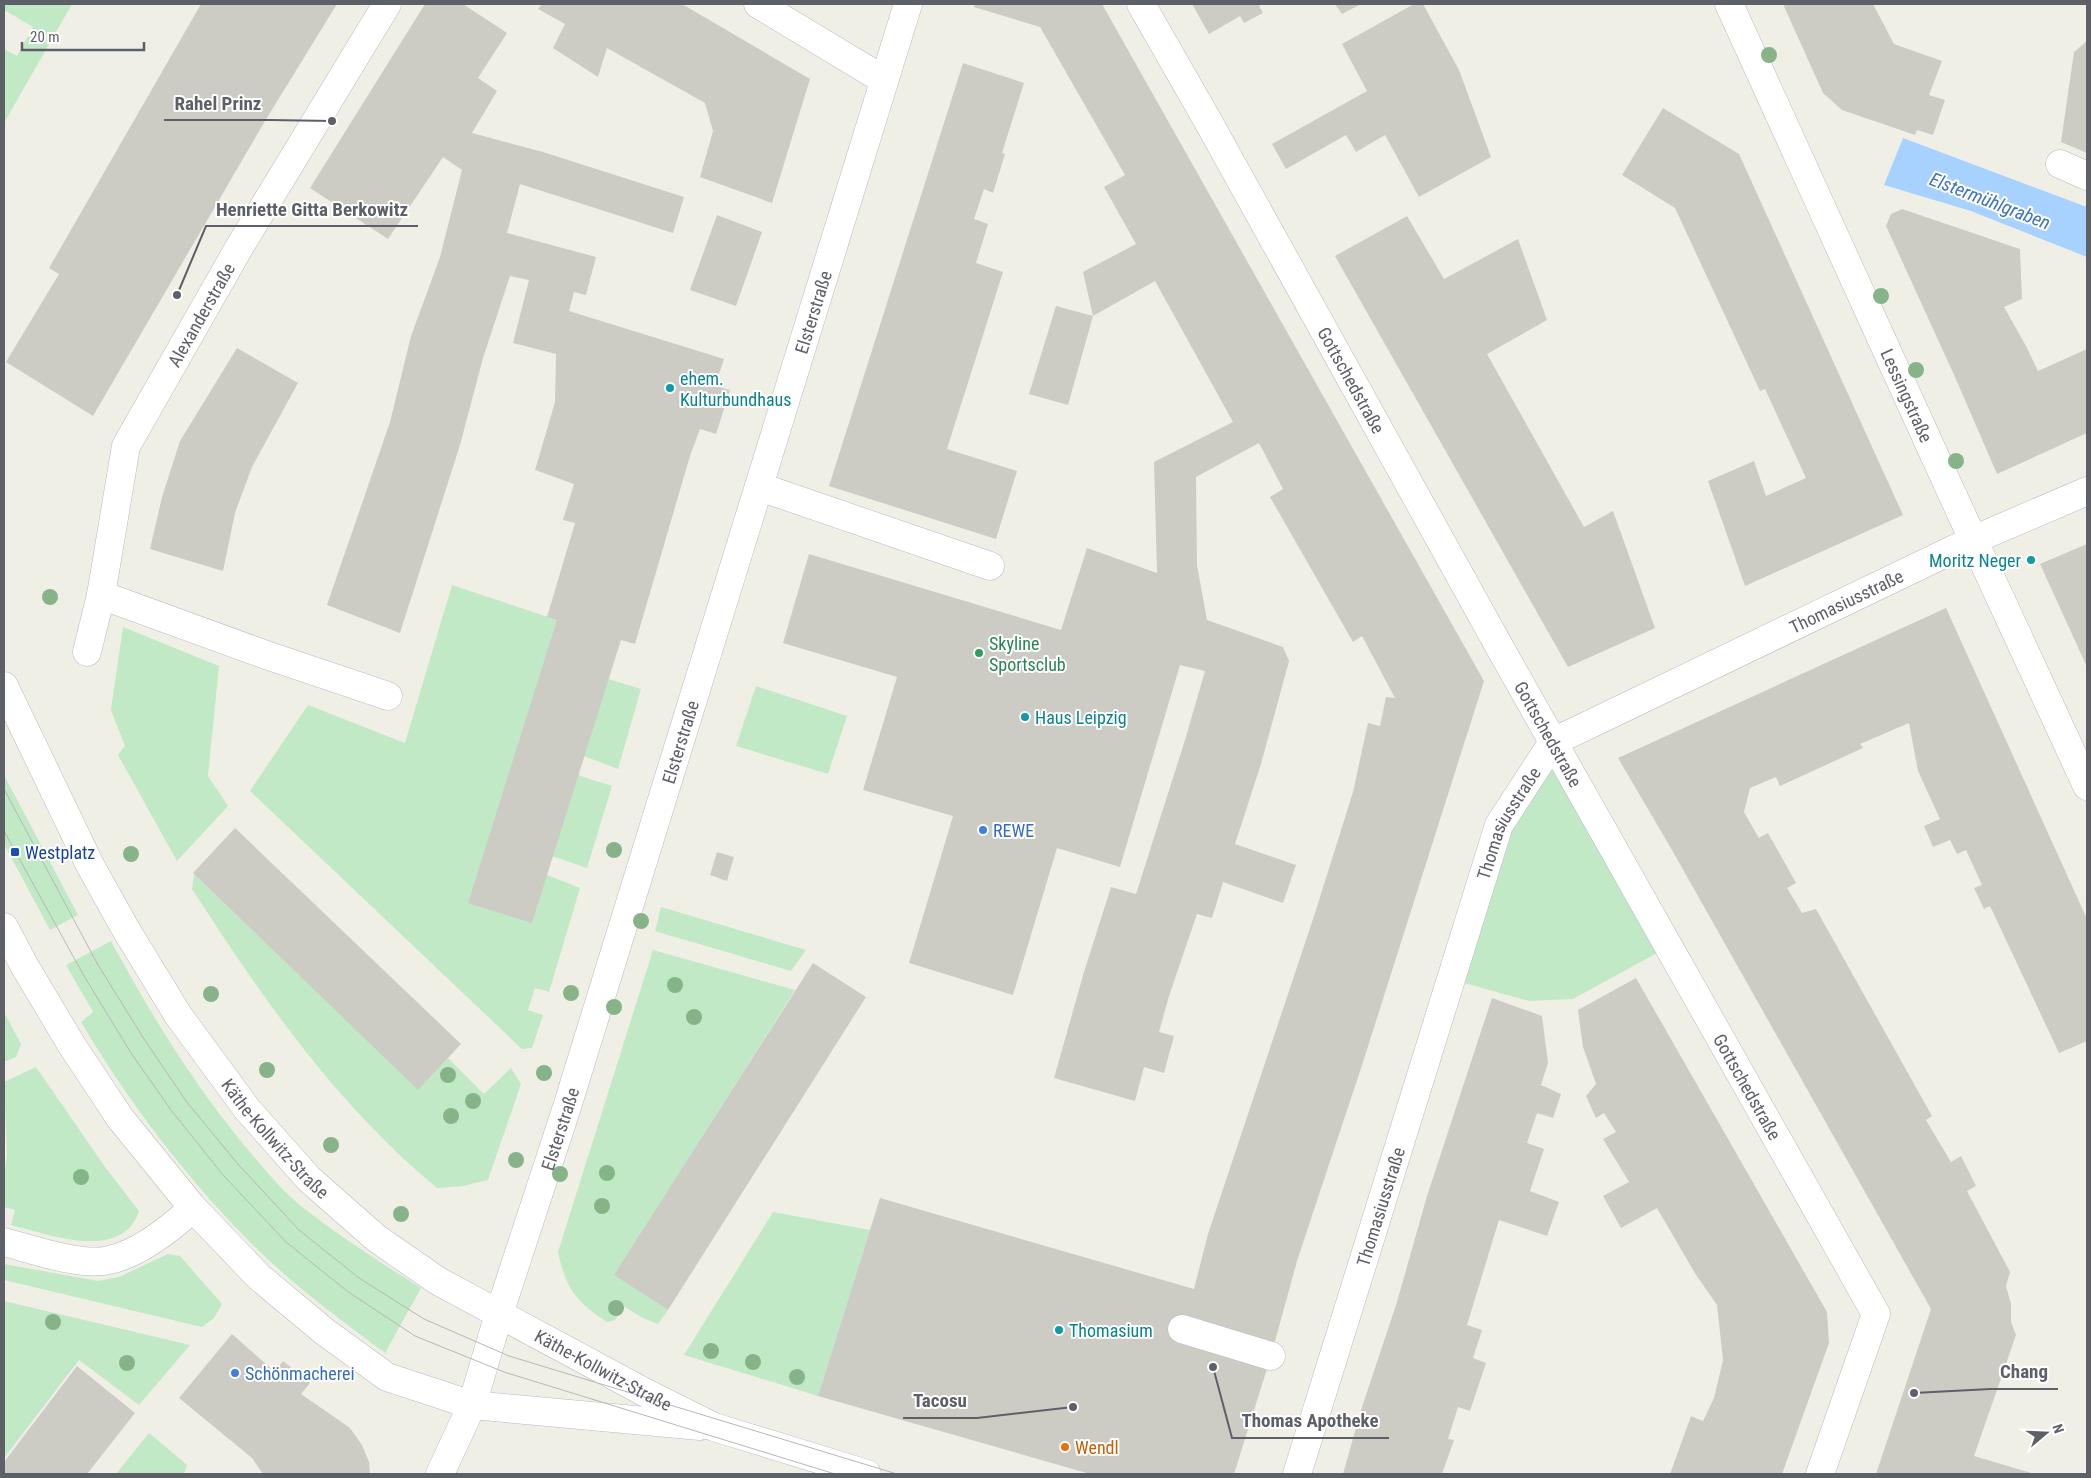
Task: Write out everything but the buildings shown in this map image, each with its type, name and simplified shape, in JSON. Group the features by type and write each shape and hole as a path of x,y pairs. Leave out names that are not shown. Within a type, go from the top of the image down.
{"street":[{"name":"Alexanderstraße","path":"87,652 101,595 126,446 240,246 387,4"},
{"path":"758,4 884,80"},
{"name":"Elsterstraße","path":"440,1474 472,1405 499,1314 567,1107 760,488 908,4"},
{"name":"Gottschedstraße","path":"1141,4 1219,140 1553,742 1876,1314 1820,1474"},
{"name":"Lessingstraße","path":"1729,4 2087,786"},
{"path":"2060,164 2087,176"},
{"path":"760,488 990,566"},
{"name":"Thomasiusstraße","path":"1297,1474 1498,824 1553,742 1973,540 2087,491"},
{"path":"101,595 269,656 388,696"},
{"name":"Käthe-Kollwitz-Straße","path":"4,686 90,865 118,916 178,1015 247,1110 309,1178 376,1238 438,1281 499,1314 714,1427 867,1474"},
{"name":"Käthe-Kollwitz-Straße","path":"4,927 24,965 71,1044 120,1118 193,1208 259,1277 325,1332 387,1377 472,1405 714,1427"},
{"path":"4,1242 78,1260 109,1261 135,1250 166,1232 193,1208"},
{"path":"1182,1329 1271,1356"}],"green space":[{"path":"4,4 72,4 4,123 4,49 17,56 33,27 6,11 4,14"},
{"path":"452,585 557,620 547,875 580,888 549,992 535,988 528,1010 543,1015 532,1048 522,1049 250,791 308,705 405,743"},
{"path":"123,627 219,666 208,776 228,806 177,861 118,755 125,746 111,710"},
{"path":"608,679 641,689 618,769 584,756"},
{"path":"756,686 847,716 828,774 736,746"},
{"path":"1553,742 1668,947 1573,999 1529,1001 1450,979 1499,825"},
{"path":"4,775 78,915 50,930 4,844"},
{"path":"578,775 612,786 587,868 552,856"},
{"path":"194,874 418,1089 448,1058 484,1094 511,1068 521,1084 488,1180 463,1186 437,1188 365,1121 303,1048 246,970 192,889"},
{"path":"661,907 806,950 791,971 658,932 655,931"},
{"path":"111,941 189,1072 225,1121 271,1177 315,1217 421,1288 385,1353 296,1284 247,1239 179,1163 117,1080 81,1022 93,1012 66,965"},
{"path":"653,950 795,990 615,1275 668,1310 658,1324 643,1318 623,1306 615,1320 607,1322 587,1308 574,1293 565,1276 558,1252"},
{"path":"4,1012 21,1044 16,1057 4,1062"},
{"path":"36,1067 105,1167 139,1211 130,1227 117,1236 101,1241 82,1241 44,1234 11,1225 15,1210 4,1207 4,1176 7,1155 4,1082"},
{"path":"773,1212 870,1230 818,1396 684,1355"},
{"path":"168,1254 180,1256 222,1304 214,1318 202,1327 4,1280 4,1264 98,1281 119,1277"},
{"path":"4,1301 190,1345 139,1405 79,1360 4,1458"},
{"path":"149,1433 187,1465 184,1474 116,1474"}],"water":[{"name":"Elstermühlgraben","path":"1903,138 2087,207 2087,257 1971,211 1884,185"}],"tram line":[{"path":"4,789 98,965 146,1042 186,1101 237,1163 299,1230 359,1278 424,1319 509,1356 897,1474"},
{"path":"4,831 84,976 131,1053 171,1110 223,1175 286,1242 347,1291 415,1336 504,1372 835,1474"}],"place":[{"name":"Rahel Prinz","path":"332,121"},
{"name":"Henriette Gitta Berkowitz","path":"177,295"},
{"name":"ehem. Kulturbundhaus","path":"670,388"},
{"name":"Moritz Neger","path":"2031,560"},
{"name":"Skyline Sportsclub","path":"979,653"},
{"name":"Haus Leipzig","path":"1025,717"},
{"name":"REWE","path":"983,830"},
{"name":"Westplatz","path":"15,852"},
{"name":"Thomasium","path":"1059,1330"},
{"name":"Thomas Apotheke","path":"1213,1367"},
{"name":"Schönmacherei","path":"235,1373"},
{"name":"Chang","path":"1914,1393"},
{"name":"Tacosu","path":"1073,1407"},
{"name":"Wendl","path":"1065,1447"}]}
